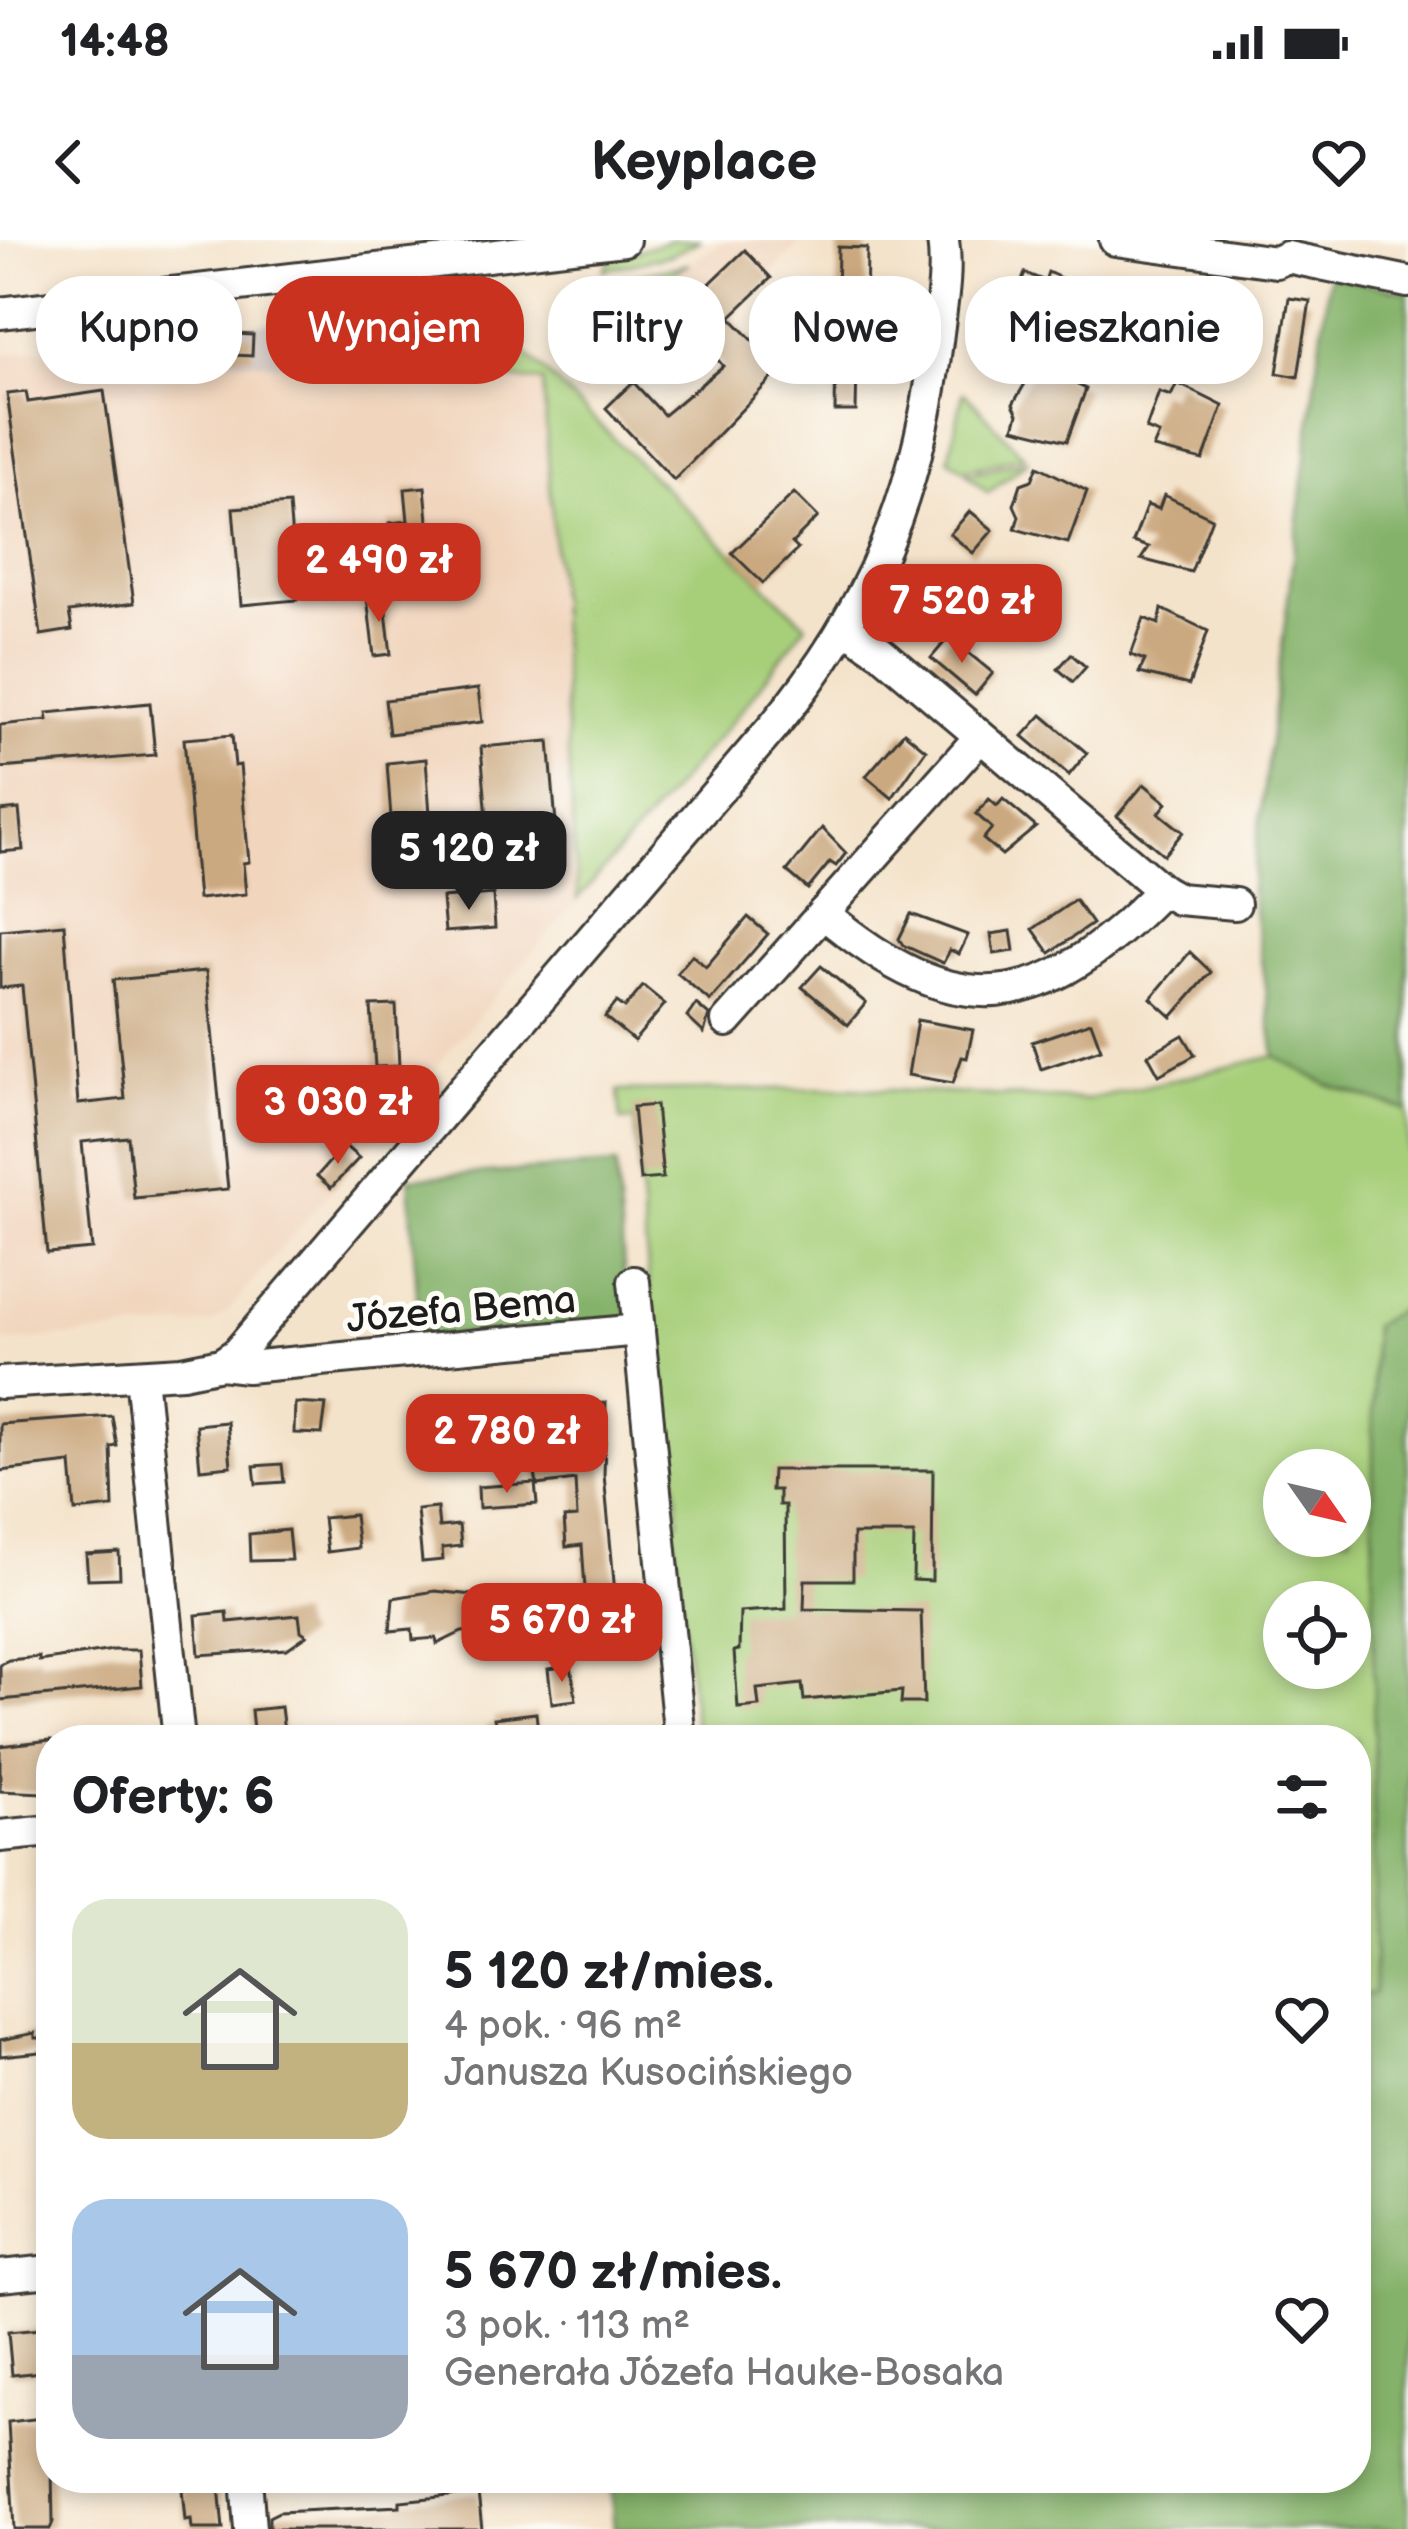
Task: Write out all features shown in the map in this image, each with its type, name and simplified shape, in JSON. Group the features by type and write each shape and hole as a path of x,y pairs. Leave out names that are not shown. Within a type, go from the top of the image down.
{"street":[{"path":"0,313 624,240"},
{"path":"221,1364 264,1322 773,727 847,629 884,556 919,453 943,286 943,240"},
{"path":"1115,240 1276,262 1287,256 1408,282"},
{"path":"847,629 1162,890 1178,899 1235,904"},
{"path":"727,1021 980,737"},
{"path":"823,913 872,955 918,980 958,989 1001,989 1038,982 1084,963 1162,890"},
{"path":"634,1282 678,1725"},
{"path":"264,1322 290,1363"},
{"name":"Józefa Bema","path":"0,1382 141,1376 221,1364 290,1363 638,1330"},
{"path":"141,1376 177,1725"},
{"path":"0,1836 36,1832"},
{"path":"0,2276 36,2272"},
{"path":"246,2493 250,2529"}],"shaded area":[{"path":"726,240 798,240 768,276 749,276 749,295 725,320 725,276 668,276"},
{"path":"266,323 266,362 242,361 242,326"},
{"path":"36,351 36,384 242,384 242,361 266,362 266,384 543,381 578,899 228,1311 212,1323 0,1343 0,497 7,495 0,443 0,355"}],"green space":[{"path":"671,240 701,240 671,255 604,270 610,259"},
{"path":"689,264 669,276 631,276"},
{"path":"1329,275 1408,292 1408,1111 1328,1085 1275,1056 1251,890"},
{"path":"524,351 548,375 548,384 558,384 806,625 739,713 578,899 543,382 524,380"},
{"path":"963,392 1024,456 964,470 949,459"},
{"path":"1029,460 988,493 967,474"},
{"path":"1275,1056 1328,1085 1408,1111 1408,1304 1373,1326 1374,1994 1371,1725 694,1725 673,1527 679,1520 676,1481 667,1475 634,1120 621,1121 618,1091 849,1088 1085,1100"},
{"path":"616,1165 628,1319 420,1339 409,1178"},
{"path":"1408,1304 1408,2529 614,2529 611,2493 1371,2493 1373,1326"}],"building":[{"path":"838,247 867,248 867,276 837,276"},
{"path":"745,250 769,276 749,276 749,299 730,317 749,336 749,384 767,384 674,480 606,408 631,384 664,415 701,384 725,384 725,276 718,276"},
{"path":"1289,298 1310,301 1298,377 1277,373"},
{"path":"242,334 253,335 252,356 242,355"},
{"path":"835,384 857,384 856,411 835,411"},
{"path":"1025,384 1076,384 1086,389 1067,441 1014,428 1018,414 1013,404"},
{"path":"1179,384 1223,406 1203,460 1153,448 1159,434 1146,429 1159,392 1171,396"},
{"path":"104,391 134,603 69,612 72,630 41,635 7,394 26,392 28,402"},
{"path":"1038,466 1087,491 1068,543 1015,529 1019,516 1014,505 1021,484 1032,480"},
{"path":"425,487 430,543 391,547 389,523 408,521 405,489"},
{"path":"794,493 818,517 792,543 798,549 763,583 732,553"},
{"path":"1164,495 1212,518 1191,572 1141,559 1149,547 1133,542 1147,505 1159,509"},
{"path":"289,504 297,600 241,605 233,508"},
{"path":"970,511 993,530 973,553 950,534"},
{"path":"384,595 391,654 374,656 367,597"},
{"path":"1000,595 1012,600 1003,617 990,606"},
{"path":"1162,609 1208,631 1189,685 1139,673 1145,660 1131,655 1144,618 1159,624"},
{"path":"949,637 993,673 975,695 931,658"},
{"path":"1071,654 1086,667 1073,682 1058,669"},
{"path":"478,689 482,722 389,734 385,700"},
{"path":"150,703 155,755 0,768 0,725 48,720 47,713"},
{"path":"1042,715 1087,753 1069,775 1023,736"},
{"path":"904,732 926,750 892,798 866,776"},
{"path":"232,735 235,766 240,765 249,862 243,863 246,894 198,899 184,739"},
{"path":"549,741 557,835 527,837 530,873 492,878 481,747"},
{"path":"426,759 432,842 393,845 387,763"},
{"path":"1144,784 1167,803 1159,813 1183,832 1164,855 1117,816"},
{"path":"989,799 997,806 1003,799 1036,827 1002,855 983,839 992,828 976,814"},
{"path":"19,809 23,850 0,852 0,811"},
{"path":"822,828 846,853 836,866 830,862 808,889 787,871"},
{"path":"493,894 495,928 445,932 442,898"},
{"path":"1075,900 1092,924 1050,953 1033,929"},
{"path":"911,914 968,935 959,954 950,950 943,963 903,945 899,939"},
{"path":"748,917 768,934 710,1001 677,973 692,955 706,967"},
{"path":"64,924 78,1104 125,1099 113,980 206,971 228,1189 134,1198 128,1137 82,1142 92,1249 47,1253 22,986 0,988 0,930"},
{"path":"1011,931 1014,951 994,954 991,934"},
{"path":"1190,952 1211,972 1172,1017 1151,998"},
{"path":"821,966 866,1003 848,1025 802,987"},
{"path":"643,986 665,1004 634,1041 605,1017 617,1002 625,1008"},
{"path":"696,1004 709,1015 704,1033 687,1017"},
{"path":"396,1005 399,1066 375,1067 371,1006"},
{"path":"917,1020 973,1030 967,1058 962,1057 953,1083 908,1075"},
{"path":"1091,1022 1101,1049 1041,1069 1032,1042"},
{"path":"1183,1035 1195,1055 1159,1075 1148,1055"},
{"path":"656,1105 663,1178 640,1180 633,1107"},
{"path":"344,1145 359,1158 331,1188 317,1176"},
{"path":"580,1398 581,1405 606,1403 604,1475 617,1614 587,1617 582,1545 566,1547 564,1518 577,1517 575,1480 537,1485 534,1466 576,1463 573,1425 550,1427 547,1401"},
{"path":"295,1403 326,1405 322,1434 294,1433"},
{"path":"112,1416 117,1446 111,1447 113,1507 75,1511 71,1463 0,1471 0,1424"},
{"path":"227,1422 231,1466 200,1469 196,1425"},
{"path":"474,1436 476,1465 443,1467 441,1439"},
{"path":"282,1464 284,1482 256,1484 254,1466"},
{"path":"772,1470 933,1470 932,1581 913,1580 914,1534 853,1534 853,1580 805,1580 804,1609 921,1611 924,1703 901,1703 902,1691 804,1700 802,1684 757,1689 759,1706 738,1708 734,1651 739,1650 740,1612 786,1609 785,1505 779,1505 779,1490 771,1490"},
{"path":"535,1483 537,1504 479,1508 478,1487"},
{"path":"437,1508 439,1527 459,1525 461,1546 442,1548 443,1560 422,1562 417,1510"},
{"path":"354,1515 358,1548 327,1552 323,1518"},
{"path":"288,1530 291,1560 250,1561 249,1534"},
{"path":"119,1552 120,1578 88,1579 86,1554"},
{"path":"435,1591 483,1596 483,1630 462,1632 437,1644 436,1638 413,1640 412,1629 390,1631 393,1598"},
{"path":"227,1612 228,1622 299,1615 301,1631 307,1635 287,1649 199,1655 196,1615"},
{"path":"139,1650 142,1686 0,1700 0,1664 9,1660 39,1657 39,1661"},
{"path":"571,1666 576,1700 552,1703 548,1669"},
{"path":"281,1707 283,1725 252,1725 251,1710"},
{"path":"536,1713 537,1725 486,1725 495,1724 494,1718"},
{"path":"36,1742 36,1793 0,1791 0,1746"},
{"path":"35,2033 36,2052 0,2056 0,2040"},
{"path":"36,2329 36,2373 12,2375 8,2332"},
{"path":"36,2419 36,2493 52,2493 50,2529 14,2529 8,2422"},
{"path":"182,2493 220,2493 223,2529 192,2529 191,2519 185,2520"},
{"path":"478,2493 482,2529 269,2529 269,2517 279,2512 400,2506 400,2501"}]}
